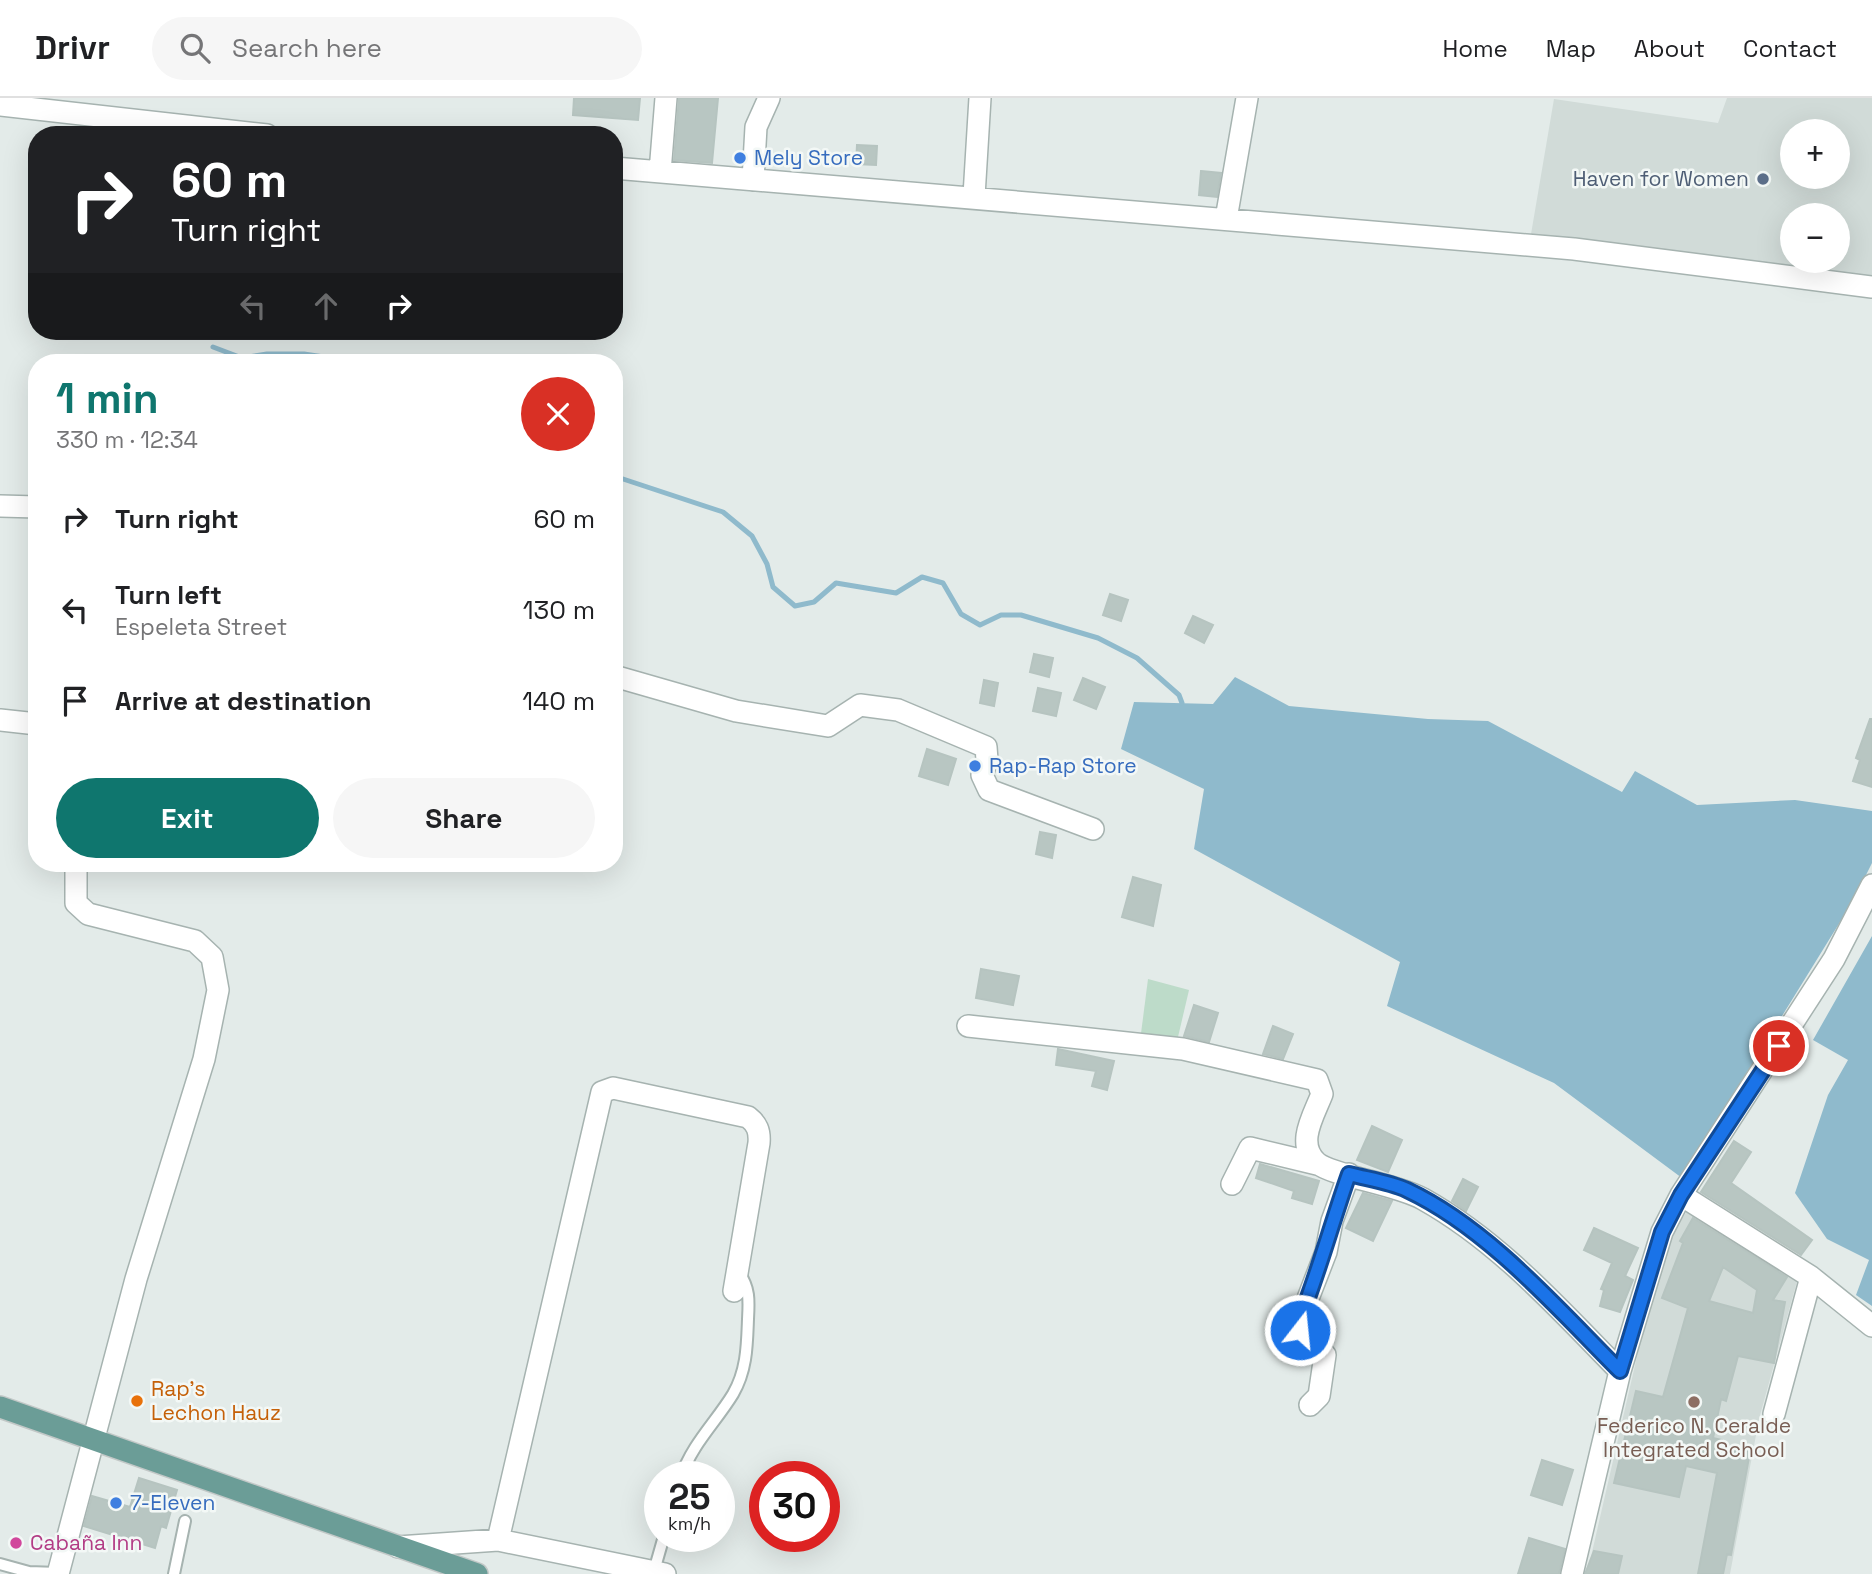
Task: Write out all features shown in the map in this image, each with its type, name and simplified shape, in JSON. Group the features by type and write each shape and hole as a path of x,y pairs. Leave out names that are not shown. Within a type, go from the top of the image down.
{"main road":[{"path":"0,1407 477,1574"}],"street":[{"path":"660,172 666,98"},
{"path":"752,180 756,127 769,98"},
{"path":"974,197 980,98"},
{"path":"1226,219 1247,98"},
{"path":"0,105 187,126"},
{"path":"623,169 1574,250 1872,287"},
{"path":"0,506 28,507"},
{"path":"623,679 736,711 828,726 860,705 898,710 986,747 987,760 982,775 989,790 1093,829"},
{"path":"0,720 28,723"},
{"path":"58,1574 91,1440 157,1205 204,1059 218,990 212,957 195,941 88,914 76,903 76,872"},
{"path":"1572,1574 1620,1371 1662,1232 1681,1195 1827,970 1872,885"},
{"path":"968,1026 1027,1035 1032,1031 1183,1049 1317,1080 1322,1094 1306,1134 1307,1149 1318,1164"},
{"path":"498,1540 602,1091 612,1088 748,1117 754,1122 760,1135 735,1281"},
{"path":"1232,1184 1250,1148 1405,1188 1440,1208 1521,1270 1620,1371"},
{"path":"1310,1405 1319,1396 1325,1355 1300,1330 1300,1319 1326,1252 1332,1221 1349,1174"},
{"path":"1681,1195 1811,1277 1872,1326"},
{"path":"1774,1414 1811,1277"},
{"path":"398,1547 498,1540 660,1573"}],"lane":[{"path":"688,1461 696,1445 733,1394 747,1356 749,1296 735,1281"},
{"path":"174,1574 185,1521"},
{"path":"660,1573 662,1552"},
{"path":"0,1564 29,1573 58,1574"}],"shaded area":[{"path":"1727,98 1872,98 1872,280 1812,273 1850,273 1850,203 1780,203 1780,269 1530,240 1554,99 1718,123"},
{"name":"Federico N. Ceralde Integrated School","path":"1689,1208 1799,1274 1759,1419 1730,1574 1587,1574 1650,1300 1671,1236"}],"green space":[{"path":"1148,979 1189,990 1174,1054 1139,1049"}],"water":[{"path":"1235,677 1289,706 1428,719 1488,721 1622,792 1635,771 1697,805 1795,800 1872,811 1872,863 1853,901 1682,1178 1554,1083 1387,1006 1400,962 1194,849 1204,789 1121,749 1134,702 1213,704"},
{"path":"1872,936 1872,1306 1856,1295 1869,1260 1827,1239 1795,1193 1828,1095 1848,1060 1813,1040"}],"building":[{"path":"574,98 640,98 638,120 573,115"},
{"path":"679,98 718,98 712,163 674,160"},
{"path":"857,145 877,146 876,165 856,164"},
{"path":"1201,171 1221,173 1217,197 1199,195"},
{"path":"1110,594 1128,600 1121,621 1103,615"},
{"path":"1193,616 1213,625 1204,643 1185,633"},
{"path":"1034,654 1053,658 1049,677 1030,672"},
{"path":"1083,678 1105,687 1096,709 1074,700"},
{"path":"984,680 998,683 994,706 980,703"},
{"path":"1038,688 1061,693 1056,716 1033,711"},
{"path":"1870,719 1872,787 1853,781 1860,760 1856,758"},
{"path":"927,749 956,759 948,785 919,776"},
{"path":"1040,832 1056,835 1052,858 1036,854"},
{"path":"1133,877 1161,885 1153,926 1122,917"},
{"path":"981,969 1019,976 1013,1005 976,998"},
{"path":"1194,1005 1218,1013 1209,1042 1184,1036"},
{"path":"1273,1026 1293,1034 1283,1059 1263,1054"},
{"path":"1058,1049 1114,1061 1107,1090 1092,1086 1096,1071 1056,1065"},
{"path":"1372,1126 1402,1140 1388,1172 1357,1160"},
{"path":"1734,1141 1751,1152 1731,1183 1812,1240 1801,1255 1701,1192"},
{"path":"1260,1164 1319,1181 1312,1204 1292,1198 1294,1191 1256,1178"},
{"path":"1463,1179 1478,1187 1466,1211 1452,1201"},
{"path":"1363,1193 1392,1201 1373,1241 1346,1228"},
{"path":"1693,1218 1787,1277 1773,1300 1785,1302 1774,1363 1738,1356 1726,1401 1721,1399 1713,1438 1722,1440 1721,1447 1750,1452 1731,1555 1727,1554 1723,1574 1698,1574 1717,1473 1686,1466 1679,1497 1614,1483 1636,1391 1663,1397 1688,1308 1662,1298 1683,1243 1680,1241","holes":["1723,1267 1757,1290 1753,1313 1709,1301"]},
{"path":"1594,1228 1638,1248 1625,1276 1633,1280 1620,1312 1600,1306 1604,1290 1601,1289 1612,1263 1584,1250"},
{"path":"1542,1460 1573,1470 1562,1505 1531,1495"},
{"path":"139,1478 177,1490 166,1528 161,1526 155,1548 84,1526 92,1496 130,1507"},
{"path":"1529,1538 1565,1549 1559,1574 1518,1574"},
{"path":"1594,1551 1622,1556 1618,1574 1585,1574"}],"waterway":[{"path":"213,347 231,354"},
{"path":"267,354 304,354"},
{"path":"623,479 723,512 752,536 767,564 773,587 795,606 814,602 836,583 896,593 922,577 943,583 961,614 980,625 1001,615 1021,615 1098,638 1137,658 1179,695 1182,703"}],"place":[{"name":"Mely Store","path":"740,158"},
{"name":"Haven for Women","path":"1763,179"},
{"name":"Rap-Rap Store","path":"975,766"},
{"name":"Rap's Lechon Hauz","path":"137,1401"},
{"name":"Federico N. Ceralde Integrated School","path":"1694,1402"},
{"name":"7-Eleven","path":"116,1503"},
{"name":"Cabaña Inn","path":"16,1543"}],"route":[{"path":"1300,1330 1300,1319 1326,1252 1332,1221 1349,1174 1405,1188 1440,1208 1521,1270 1620,1371 1662,1232 1681,1195 1779,1046"}]}
